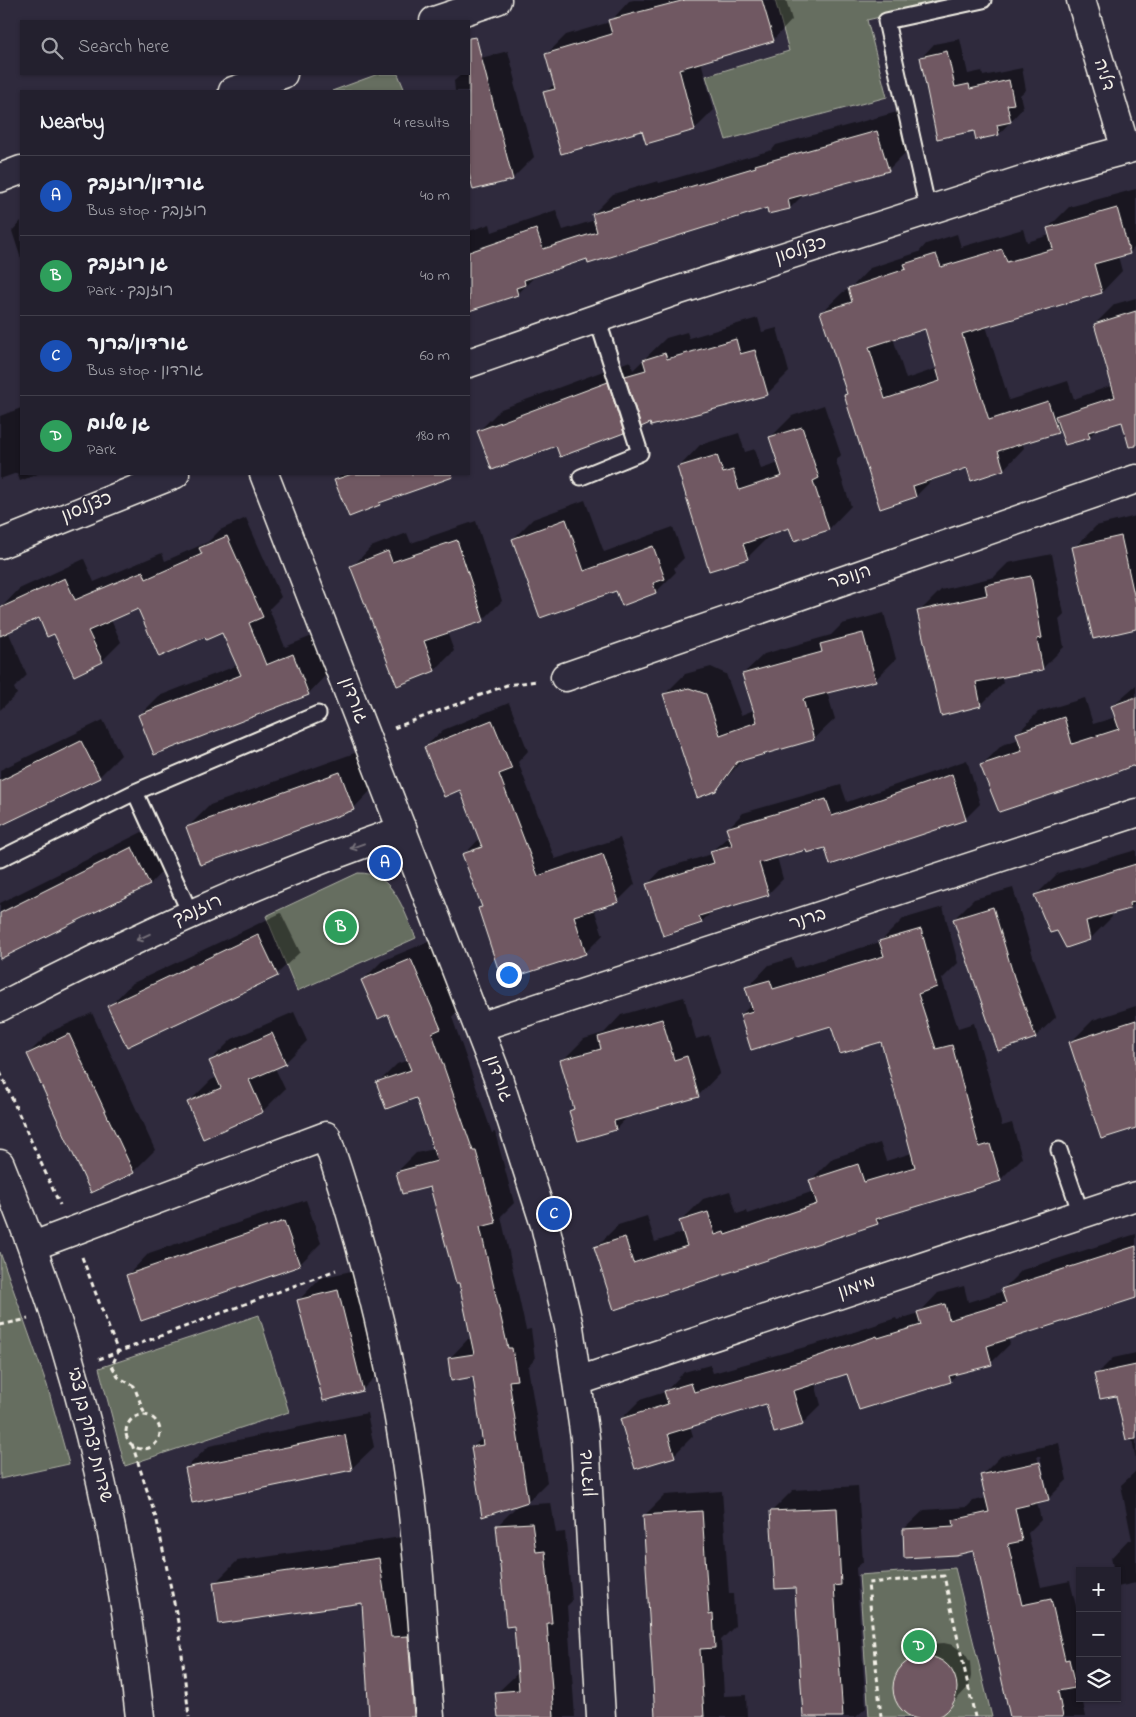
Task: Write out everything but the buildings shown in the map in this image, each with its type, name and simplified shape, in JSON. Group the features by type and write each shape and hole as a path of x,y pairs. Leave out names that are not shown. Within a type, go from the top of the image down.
{"street":[{"path":"437,20 496,0"},
{"name":"דליה","path":"1081,0 1131,149"},
{"path":"236,90 280,75"},
{"name":"כצנלסון","path":"470,363 596,318 928,210 1069,165 1131,149"},
{"path":"0,178 20,170"},
{"name":"כצנלסון","path":"0,544 172,475"},
{"name":"גורדון","path":"264,475 479,1027 515,1127 545,1225 569,1327 578,1381 590,1499 601,1717"},
{"name":"הנופר","path":"565,677 1136,479"},
{"name":"ברנר","path":"479,1027 1136,813"},
{"name":"רוזנבך","path":"0,1007 190,915 309,864 403,830"},
{"path":"33,1246 326,1136 365,1259 393,1383 409,1484 430,1717"},
{"name":"שדרות יצחק בן צבי","path":"0,1164 33,1246 73,1368 98,1460 115,1539 134,1660 140,1717"},
{"name":"מימון","path":"578,1381 1136,1196"}],"lane":[{"path":"928,210 886,21 983,0"},
{"path":"581,477 640,453 596,318"},
{"path":"0,859 135,792 318,714"},
{"path":"135,792 190,915"},
{"path":"1059,1150 1081,1214"}],"path":[{"path":"367,738 507,685 565,677"},
{"path":"73,1368 365,1259"},
{"path":"132,1444 141,1449 154,1445 160,1436 156,1422 145,1415 132,1419 126,1430 157,1522 178,1627 189,1717"},
{"path":"880,1717 868,1583 944,1576 975,1717"}],"green space":[{"path":"775,0 953,0 867,20 887,97 726,140 706,76 789,51"},
{"path":"375,75 398,75 405,90 335,90"},
{"path":"358,873 370,874 389,886 396,895 416,938 297,991 266,916"},
{"path":"0,1252 47,1385 69,1464 0,1479"},
{"path":"259,1315 289,1412 125,1466 99,1368"},
{"path":"955,1568 992,1717 869,1717 859,1575"}],"place":[{"name":"גורדון/רוזנבך","path":"385,863"},
{"name":"גן רוזנבך","path":"341,927"},
{"name":"גורדון/ברנר","path":"554,1214"},
{"name":"גן שלום","path":"919,1646"}]}
